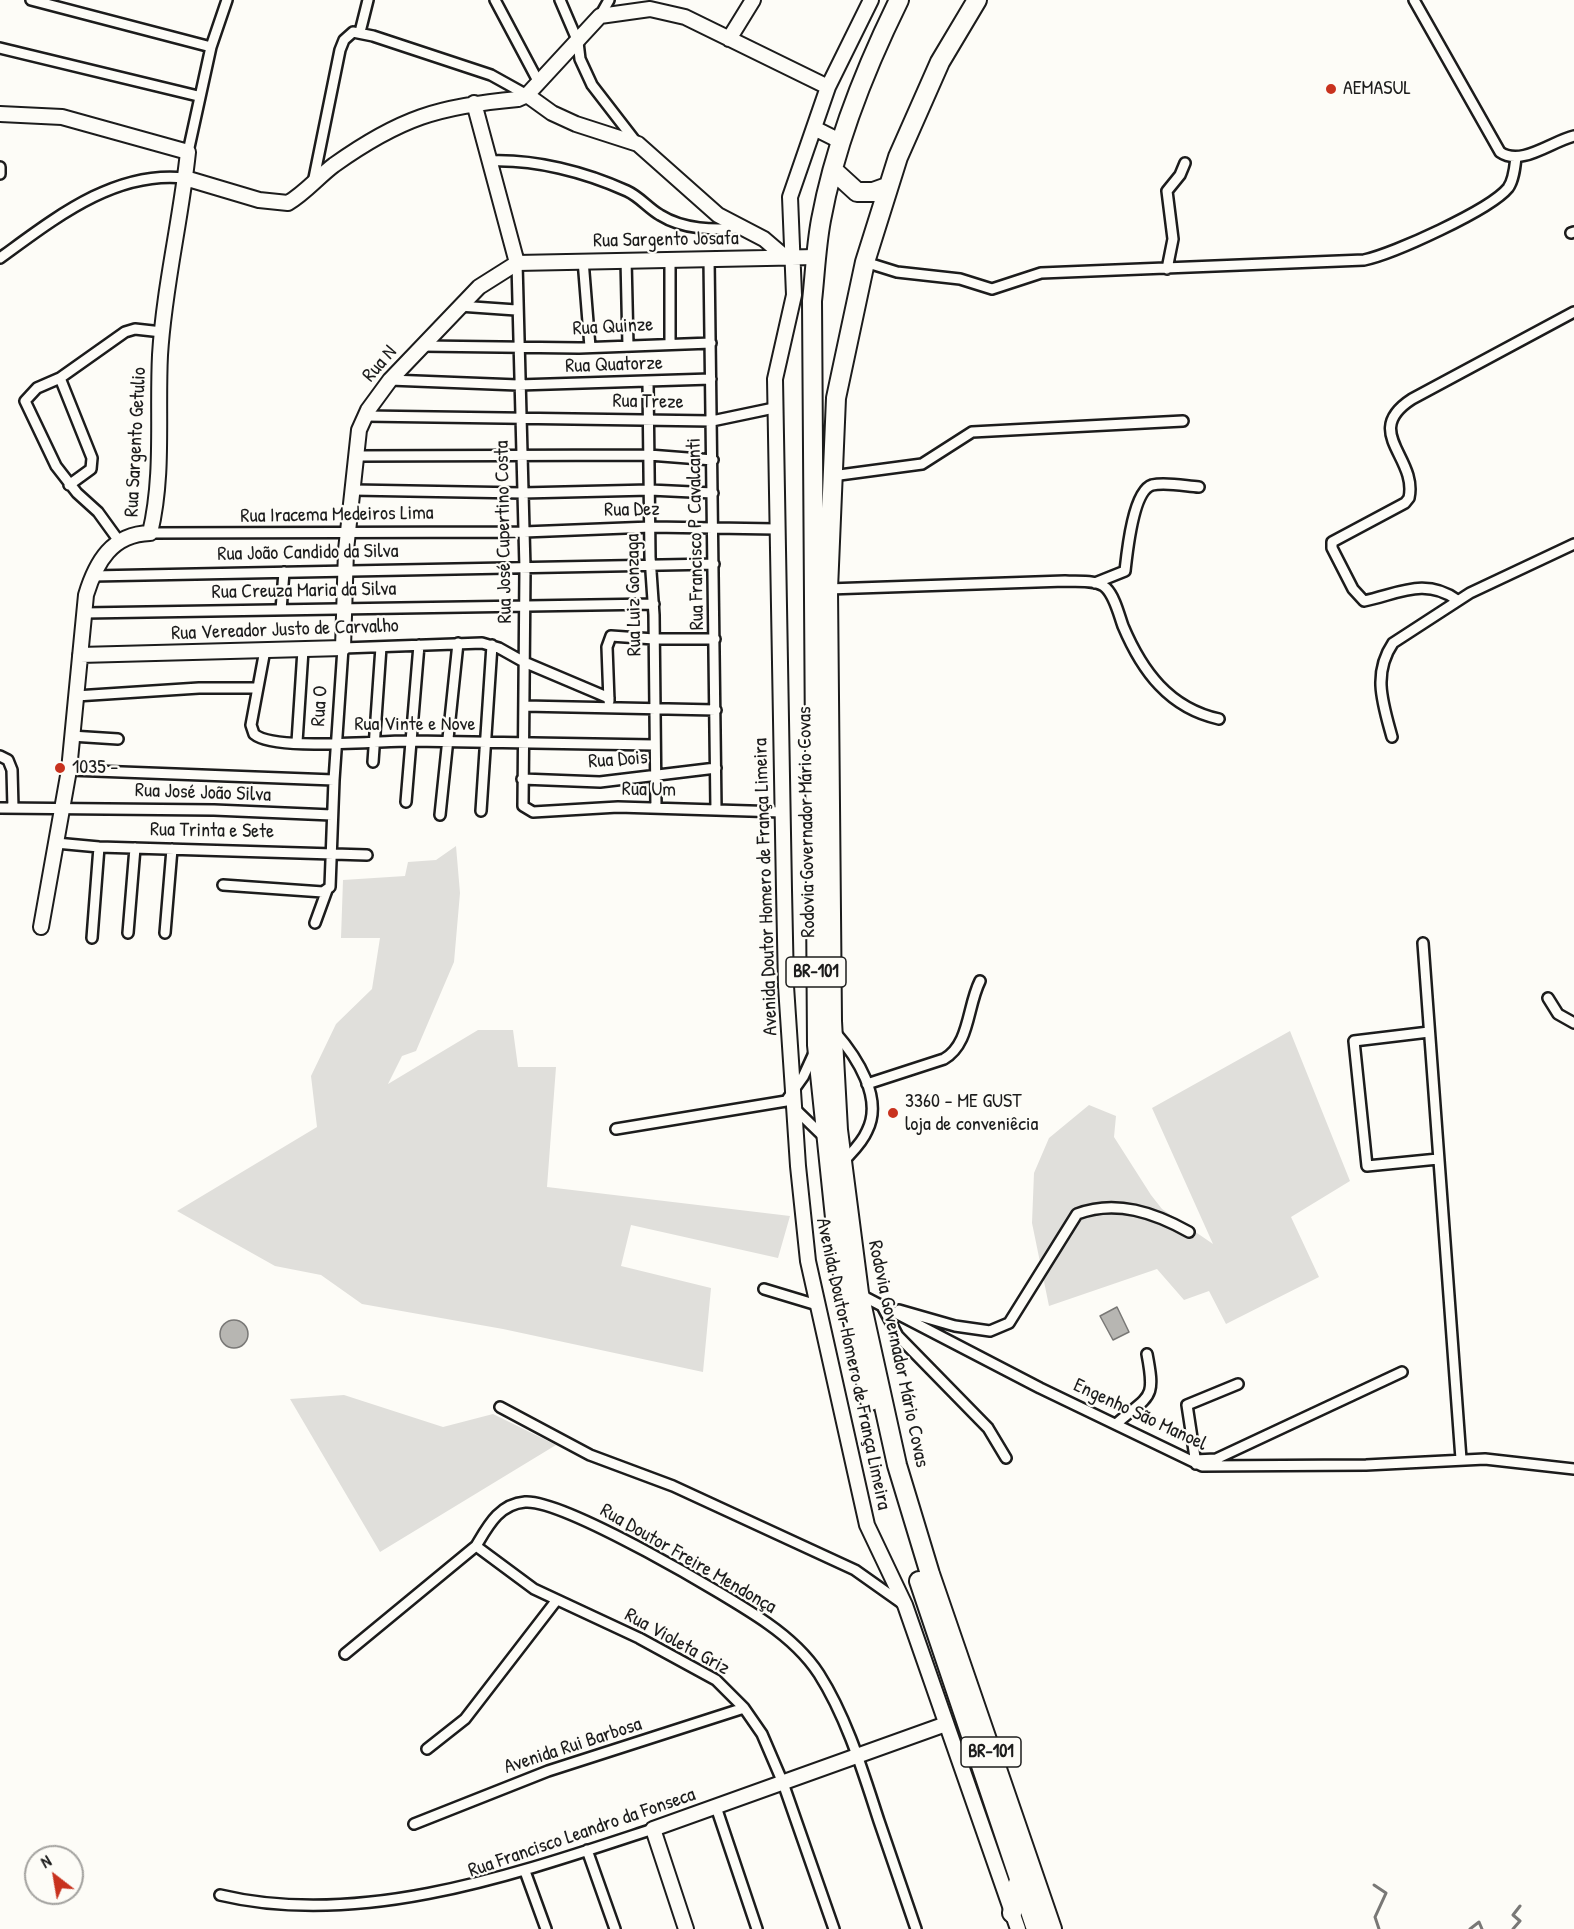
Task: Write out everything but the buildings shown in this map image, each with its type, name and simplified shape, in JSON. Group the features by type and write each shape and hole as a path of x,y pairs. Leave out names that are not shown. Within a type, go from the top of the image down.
{"highway":[{"name":"Rodovia Governador Mário Covas","path":"899,0 860,87 842,142 822,218 816,257 811,393 817,1045 833,1207 846,1297 884,1460 915,1568 1036,1929"},
{"name":"Rodovia Governador Mário Covas","path":"977,0 935,73 915,115 887,187 865,262 836,398 828,589 833,1030 842,1163 859,1293 897,1465 915,1529 1052,1929"},
{"path":"834,171 857,192 873,192 887,187"},
{"path":"1015,1921 1019,1881"}],"street":[{"path":"31,0 211,47"},
{"name":"Rua Sargento Getulio","path":"41,927 69,770 84,613 92,576 106,553 119,541 134,535 150,533 157,488 162,332 188,152 198,96 227,0"},
{"path":"360,32 368,0"},
{"path":"495,0 538,81"},
{"path":"560,0 578,42 580,58 592,85 638,144 696,198 718,215 764,239 789,256"},
{"path":"0,258 67,212 109,190 150,178 185,178 259,200 282,204 297,198 358,148 396,126 445,108 518,99 527,95 578,42 600,16 609,0"},
{"path":"729,39 753,0"},
{"name":"Avenida Doutor Homero de França Limeira","path":"871,0 828,87 790,197 789,256 794,295 778,358 774,408 786,986 791,1100 802,1219 817,1305 867,1526 905,1605 1015,1921"},
{"path":"1413,0 1491,141 1506,156 1516,157 1574,136"},
{"path":"600,16 631,10 668,12 828,87"},
{"path":"313,183 340,50 349,35 360,32 491,75 527,95 552,114 638,144"},
{"path":"0,48 198,96"},
{"path":"474,103 517,263"},
{"path":"0,114 62,117 188,152"},
{"path":"814,128 842,142"},
{"path":"865,262 897,272 960,279 992,289 1041,273 1324,260 1351,261 1378,257 1479,209 1500,195 1509,187 1516,157"},
{"path":"489,161 531,162 611,184 638,197 660,215 688,225 710,229 741,228"},
{"path":"1167,269 1173,239 1167,191 1180,175 1185,163"},
{"path":"0,167 0,174"},
{"name":"Rua Sargento Josafa","path":"517,263 626,259 816,257"},
{"path":"626,259 628,346"},
{"path":"669,342 670,259"},
{"name":"Rua Francisco P Cavalcanti","path":"710,259 716,809"},
{"path":"583,260 590,347"},
{"name":"Rua N","path":"347,534 359,430 365,416 390,380 459,306 479,286 517,263"},
{"name":"Rua José Cupertino Costa","path":"517,263 516,310 525,568 522,801"},
{"path":"459,306 516,310"},
{"path":"1457,600 1437,590 1409,589 1364,601 1353,589 1332,548 1332,542 1405,503 1409,498 1405,469 1390,424 1394,412 1412,399 1574,312"},
{"path":"119,541 98,512 69,485 42,442 25,401 37,388 60,378 124,332 135,329 162,332"},
{"name":"Rua Quinze","path":"422,346 590,347 669,342 711,343"},
{"path":"60,378 92,458 91,469 69,485"},
{"name":"Rua Quatorze","path":"390,380 518,385 711,379"},
{"name":"Rua Luiz Gonzaga","path":"648,382 651,566 654,604 656,808"},
{"name":"Rua Treze","path":"365,416 712,421 774,408"},
{"path":"832,476 922,464 972,432 1183,421"},
{"path":"356,456 649,455 713,460"},
{"path":"1095,583 1125,571 1128,544 1139,500 1144,490 1152,485 1199,487"},
{"path":"353,490 522,493 650,490 712,493"},
{"name":"Rua Dez","path":"524,532 651,527 776,529"},
{"name":"Rua Iracema Medeiros Lima","path":"150,533 524,532"},
{"name":"Rua O","path":"315,923 329,886 345,610 347,534"},
{"path":"1392,737 1380,688 1385,655 1393,643 1457,600 1574,544"},
{"name":"Rua João Candido da Silva","path":"92,576 714,564"},
{"path":"281,610 284,572"},
{"path":"828,589 1065,581 1095,583 1103,586 1109,593 1132,647 1153,681 1183,705 1206,716 1219,719"},
{"name":"Rua Creuza Maria da Silva","path":"84,613 654,604"},
{"path":"608,710 608,641 611,636 619,634 654,639 715,639"},
{"path":"440,814 458,643"},
{"name":"Rua Vereador Justo de Carvalho","path":"80,655 303,650 458,643 492,645"},
{"path":"406,802 419,645"},
{"path":"481,811 492,645 524,662 609,698"},
{"path":"373,762 381,647"},
{"path":"76,696 199,688 257,688 265,650"},
{"path":"297,742 303,650"},
{"name":"Rua Vinte e Nove","path":"257,688 252,730 258,737 265,740 337,743 412,741 654,745"},
{"path":"524,706 608,710 716,710"},
{"path":"71,736 118,739"},
{"path":"0,756 8,760 12,770 12,808"},
{"name":"Rua Dois","path":"522,779 600,782 716,768"},
{"path":"69,770 334,780"},
{"name":"Rua Um","path":"522,801 527,809 533,812 656,808 782,812"},
{"name":"Rua José João Silva","path":"0,808 214,810 332,815"},
{"name":"Rua Trinta e Sete","path":"56,843 99,847 331,852 367,855"},
{"path":"92,938 99,847"},
{"path":"128,933 135,848"},
{"path":"165,933 172,849"},
{"path":"223,885 329,886"},
{"path":"1423,943 1461,1459"},
{"path":"867,1084 944,1059 955,1053 960,1045 973,996 980,981"},
{"path":"1548,998 1558,1014 1574,1023"},
{"path":"833,1030 852,1053 867,1084 872,1109 868,1130 842,1163"},
{"path":"1429,1032 1354,1041 1367,1166 1438,1159"},
{"path":"791,1100 817,1045"},
{"path":"616,1129 791,1100"},
{"path":"791,1100 827,1140"},
{"path":"882,1306 955,1326 990,1331 1009,1323 1077,1214 1096,1206 1130,1210 1158,1215 1189,1232"},
{"path":"764,1289 817,1305"},
{"name":"Engenho São Manoel","path":"859,1293 1116,1424 1195,1462 1212,1467 1335,1466 1461,1459 1507,1460 1574,1469"},
{"path":"882,1306 898,1336 988,1428 1006,1458"},
{"path":"1116,1424 1150,1393 1153,1385 1147,1354"},
{"path":"1238,1384 1187,1405 1195,1462 1216,1459 1402,1372"},
{"path":"500,1407 590,1455 673,1486 855,1570 905,1605"},
{"name":"Rua Doutor Freire Mendonça","path":"345,1654 476,1546 488,1525 505,1509 515,1504 536,1503 584,1519 767,1623 806,1658 834,1703 856,1756 916,1929"},
{"name":"Rua Violeta Griz","path":"476,1546 520,1580 556,1601 639,1638 698,1669 725,1688 744,1708 762,1734 783,1784 834,1929"},
{"path":"427,1749 465,1719 556,1601"},
{"name":"Avenida Rui Barbosa","path":"414,1824 548,1771 744,1708"},
{"name":"Rua Francisco Leandro da Fonseca","path":"220,1895 248,1906 281,1913 375,1911 441,1901 526,1874 587,1850 783,1784 946,1724"},
{"path":"716,1807 757,1929"},
{"path":"653,1829 686,1929"},
{"path":"587,1850 615,1929"},
{"path":"526,1874 546,1929"}],"shaded area":[{"path":"456,846 460,893 454,962 416,1051 402,1056 388,1084 478,1030 513,1030 518,1067 556,1067 547,1187 790,1216 778,1258 631,1225 621,1266 711,1288 703,1372 503,1329 362,1304 321,1275 275,1266 177,1211 317,1127 311,1076 336,1024 372,989 380,938 341,938 343,880 405,876 408,862 436,860"},
{"path":"1290,1031 1350,1181 1291,1217 1319,1277 1226,1324 1209,1291 1184,1300 1157,1269 1049,1306 1032,1223 1034,1173 1049,1138 1089,1105 1116,1116 1114,1137 1151,1195 1162,1209 1213,1244 1152,1108"},
{"path":"1117,1307 1129,1332 1113,1340 1100,1316"},
{"path":"234,1320 244,1324 248,1334 244,1344 234,1348 224,1344 220,1334 224,1324"},
{"path":"344,1395 443,1427 493,1414 556,1445 380,1552 290,1399"}],"waterway":[{"path":"1374,1885 1386,1893 1375,1917 1379,1929"},
{"path":"1513,1929 1520,1921 1513,1915 1520,1906"},
{"path":"1470,1929 1479,1922 1482,1929"}],"place":[{"name":"AEMASUL","path":"1331,89"},
{"name":"1035 -","path":"60,768"},
{"name":"3360 - ME GUST loja de conveniêcia","path":"893,1113"}]}
